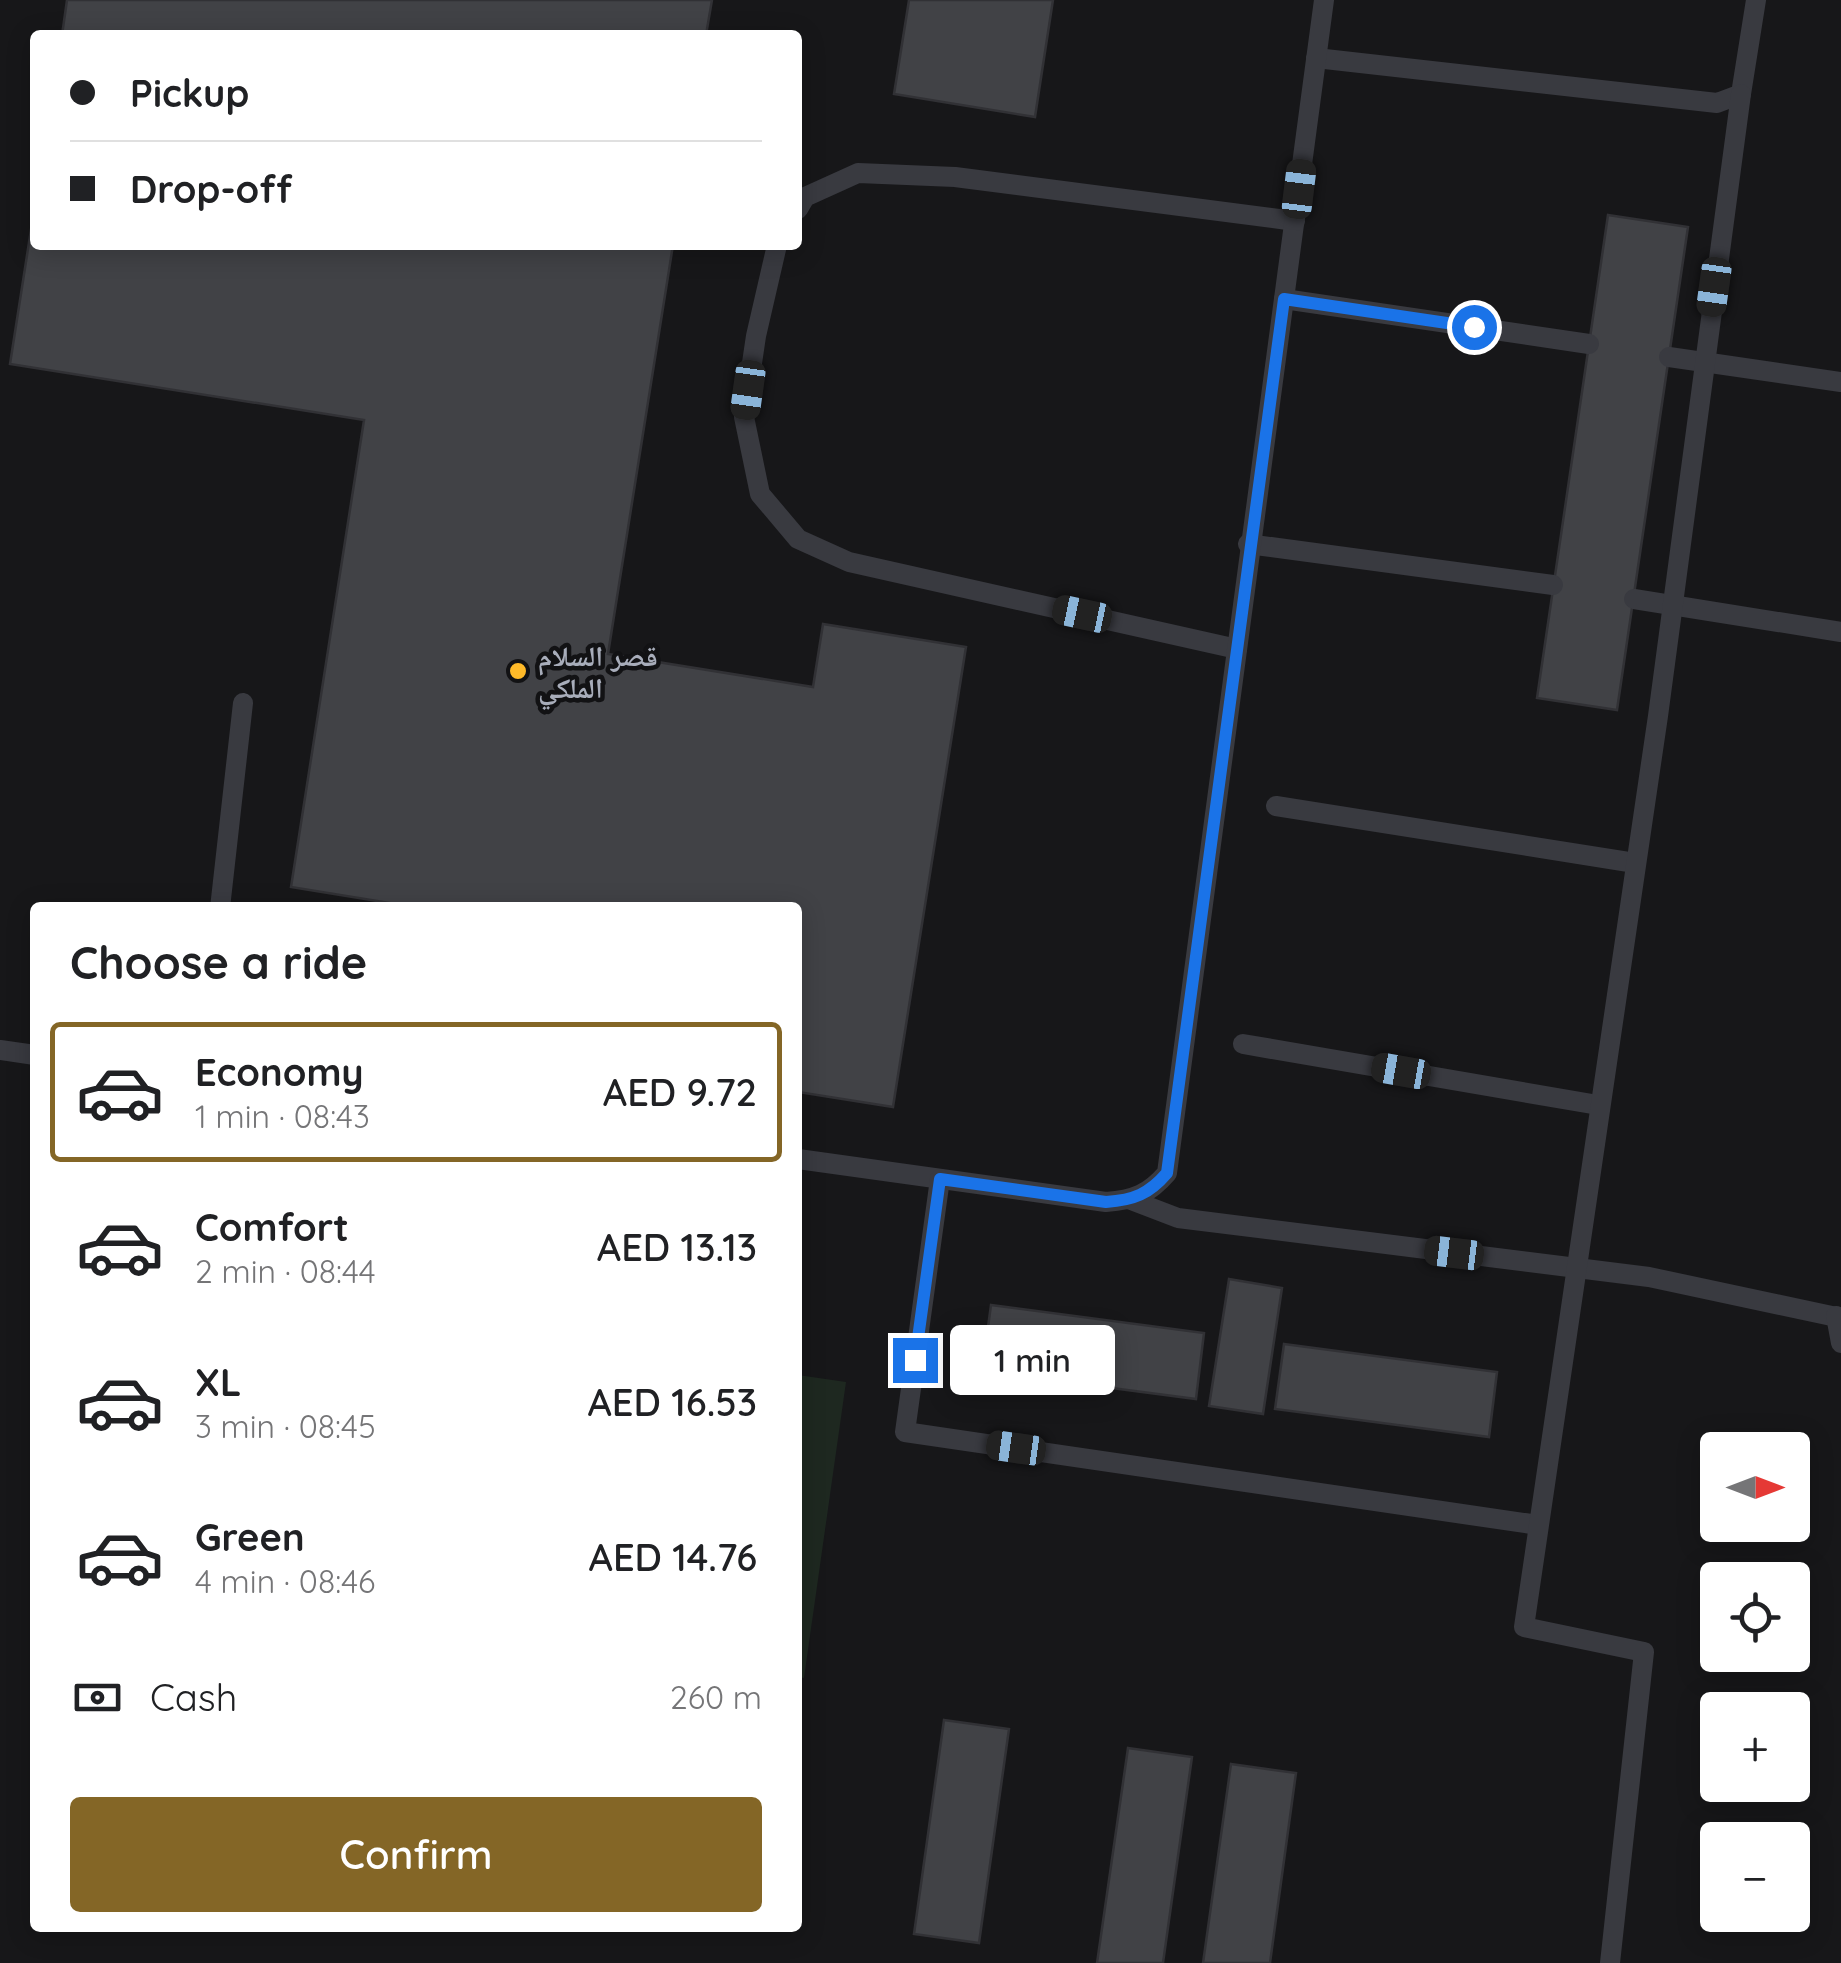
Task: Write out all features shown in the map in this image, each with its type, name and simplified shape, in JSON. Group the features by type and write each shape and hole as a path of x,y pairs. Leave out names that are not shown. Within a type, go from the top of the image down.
{"lane":[{"path":"802,1161 1106,1202 1131,1200 1152,1190 1167,1173 1248,544 1324,0"},
{"path":"1610,1963 1644,1652 1524,1627 1756,0"},
{"path":"1316,58 1717,103 1741,94"},
{"path":"802,202 805,197 858,173 955,177 1295,222"},
{"path":"776,250 756,336 744,417 760,494 798,538 848,562 1237,649"},
{"path":"1284,299 1588,344"},
{"path":"1669,357 1841,382"},
{"path":"1248,544 1554,585"},
{"path":"1634,599 1841,632"},
{"path":"221,902 243,703"},
{"path":"1276,806 1635,863"},
{"path":"1244,1044 1598,1105"},
{"path":"0,1050 30,1054"},
{"path":"940,1179 904,1432 1538,1525"},
{"path":"1131,1200 1178,1218 1649,1277 1838,1317 1841,1343"}],"shaded area":[{"path":"802,1376 846,1382 802,1678"}],"building":[{"path":"67,0 712,0 707,30 63,30"},
{"path":"909,0 1053,0 1035,117 894,94"},
{"path":"1608,215 1688,227 1617,710 1537,698"},
{"name":"قصر السلام الملكي","path":"30,236 30,250 672,250 608,654 813,687 823,624 966,647 893,1107 802,1093 802,902 383,902 291,887 364,420 10,364"},
{"path":"1229,1279 1282,1288 1263,1414 1209,1406"},
{"path":"991,1305 1204,1333 1196,1399 982,1371"},
{"path":"1284,1344 1497,1372 1489,1437 1275,1409"},
{"path":"944,1720 1009,1729 979,1943 914,1934"},
{"path":"1128,1748 1192,1757 1163,1963 1097,1963"},
{"path":"1231,1764 1296,1773 1270,1963 1203,1963"}],"place":[{"name":"قصر السلام الملكي","path":"518,671"}],"route":[{"path":"915,1360 940,1179 1106,1202 1131,1200 1152,1190 1167,1173 1248,544 1284,299 1474,327"}]}
